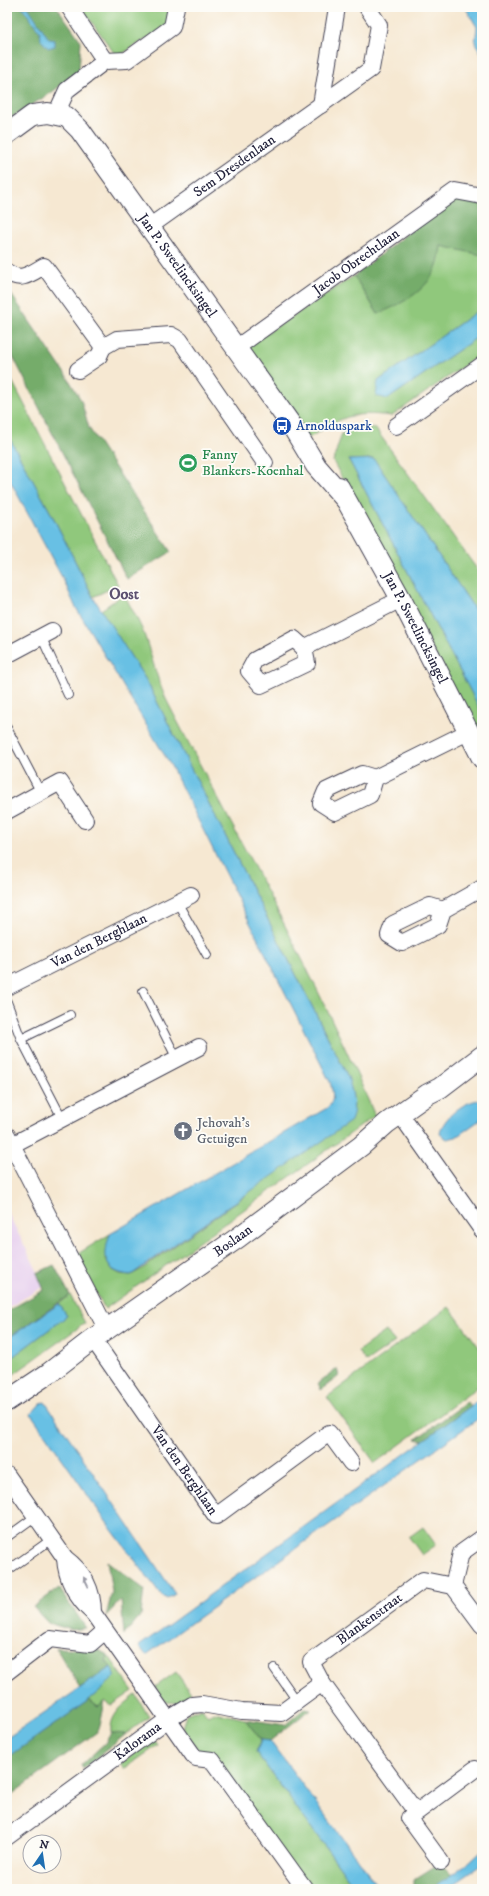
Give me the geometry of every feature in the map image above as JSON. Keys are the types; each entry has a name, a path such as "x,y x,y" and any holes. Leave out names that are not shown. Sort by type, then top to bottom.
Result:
{"street":[{"path":"69,7 106,61"},
{"path":"7,134 33,115 48,113 56,114 67,90 106,61 127,60 172,27 176,7"},
{"path":"321,105 337,7"},
{"name":"Sem Dresdenlaan","path":"149,227 371,69 379,24 367,7"},
{"name":"Jan P. Sweelincksingel","path":"56,114 67,117 80,130 292,426 316,466 345,499 401,599 482,758"},
{"name":"Jacob Obrechtlaan","path":"236,348 455,191 482,196"},
{"path":"7,272 13,276 26,277 44,266 103,347"},
{"path":"78,370 100,356 103,347 117,339 171,335 180,340 265,463"},
{"path":"396,426 482,365"},
{"path":"304,648 401,599"},
{"path":"7,654 47,634"},
{"path":"375,778 468,732"},
{"path":"7,811 60,782 85,820"},
{"path":"443,910 482,888"},
{"name":"Van den Berghlaan","path":"7,987 184,898"},
{"name":"Van den Berghlaan","path":"200,1047 62,1118 10,1140 100,1334 216,1516 329,1433 351,1463"},
{"path":"481,1059 440,1088 433,1099 403,1118 482,1230"},
{"name":"Boslaan","path":"13,1396 45,1367 71,1348 100,1334 239,1237 370,1139 378,1139 393,1131 403,1118"},
{"path":"7,1475 65,1558 66,1570 74,1589 84,1605 93,1614 167,1720 192,1705 202,1704 242,1711 280,1713 322,1683"},
{"path":"482,1538 461,1553 454,1586 482,1625"},
{"name":"Blankenstraat","path":"416,1812 322,1683 311,1662 424,1580 454,1586"},
{"path":"7,1672 50,1639 90,1644 105,1632"},
{"name":"Kalorama","path":"7,1837 167,1720 196,1758 212,1760 305,1889"},
{"path":"441,1862 409,1818 475,1769"}],"lane":[{"path":"47,634 68,695"},
{"path":"7,728 41,793"},
{"path":"184,898 207,955"},
{"path":"143,991 177,1058"},
{"path":"7,1002 21,1039 62,1118"},
{"path":"21,1039 70,1015"},
{"path":"7,1537 36,1516"},
{"path":"7,1571 52,1539"},
{"path":"274,1668 297,1701"}],"shaded area":[{"path":"7,1211 45,1286 7,1308"}],"green space":[{"path":"7,7 57,7 81,41 79,71 51,93 7,120"},
{"path":"81,7 172,7 169,25 117,57"},
{"path":"451,198 482,204 482,255 441,246 436,268 426,284 404,301 378,314 354,276"},
{"path":"482,225 482,308 378,381 388,399 482,334 482,353 392,416 366,414 347,417 329,425 307,439 242,349 354,276 378,314 436,267 441,246"},
{"path":"7,288 68,378 81,400 89,428 171,552 127,579 7,345"},
{"path":"7,371 118,585 93,597 53,517 7,434"},
{"path":"361,427 375,428 482,576 482,620 374,459 349,460 482,713 482,744 333,461 342,433"},
{"path":"124,594 143,631 165,697 328,1011 375,1116 105,1309 76,1255 110,1234 106,1260 111,1269 120,1274 131,1275 142,1269 246,1195 353,1096 348,1077 146,680 101,610"},
{"path":"54,1265 70,1295 7,1339 7,1311 44,1290 37,1273"},
{"path":"70,1295 85,1323 7,1379 7,1361 67,1316 59,1304"},
{"path":"449,1307 482,1351 482,1384 375,1463 327,1397"},
{"path":"386,1331 395,1342 366,1362 358,1351"},
{"path":"337,1369 339,1376 321,1390 318,1383"},
{"path":"467,1402 471,1406 424,1441 416,1439"},
{"path":"423,1527 436,1545 422,1555 409,1537"},
{"path":"107,1561 144,1589 141,1615 124,1635 121,1600 106,1616 112,1592"},
{"path":"59,1588 86,1628 72,1630 48,1623 33,1607"},
{"path":"56,1648 96,1649 108,1655 106,1661 111,1667 80,1688"},
{"path":"108,1655 133,1691 111,1706 105,1701 98,1707 89,1700 116,1676 106,1661"},
{"path":"176,1672 191,1693 178,1703 165,1702 155,1687"},
{"path":"136,1695 149,1717 126,1734 111,1733 112,1721 118,1711"},
{"path":"89,1700 98,1707 105,1701 100,1726 97,1732 7,1798 7,1758"},
{"path":"202,1708 208,1716 214,1712 245,1719 261,1740 256,1752 356,1889 300,1889 182,1728 186,1714"},
{"path":"305,1708 311,1709 270,1741 261,1740 245,1719 285,1725"},
{"path":"111,1733 126,1734 83,1769 81,1765 105,1743"},
{"path":"153,1738 158,1745 124,1769 120,1764"},
{"path":"440,1863 452,1875 432,1889 413,1889 413,1880"}],"water":[{"path":"22,7 28,7 49,39 55,40 55,46 48,48 41,40 40,32"},
{"path":"465,7 482,8 482,54 475,43 477,27"},
{"path":"482,308 482,334 388,399 376,396 378,381"},
{"path":"7,434 53,517 93,597 146,680 348,1077 354,1105 351,1121 131,1275 122,1274 115,1271 107,1262 106,1250 110,1234 327,1108 332,1099 332,1093 330,1082 171,766 75,606 64,581 7,475"},
{"path":"374,459 482,620 482,713 349,460"},
{"path":"480,1100 483,1110 480,1120 456,1137 447,1139 440,1134 449,1116 467,1103"},
{"path":"59,1304 67,1316 7,1361 7,1339"},
{"path":"482,1398 482,1416 146,1655 139,1646"},
{"path":"45,1402 175,1594 167,1599 162,1596 112,1530 31,1414 41,1403"},
{"path":"111,1667 116,1676 89,1700 7,1758 7,1738"},
{"path":"261,1740 270,1741 380,1889 356,1889 256,1752"},
{"path":"482,1850 482,1865 447,1889 432,1889 469,1862"}],"place":[{"name":"Arnolduspark","path":"282,426"},
{"name":"Fanny Blankers-Koenhal","path":"188,463"},
{"name":"Jehovah's Getuigen","path":"183,1131"}],"district":[{"name":"Oost","path":"124,594"}]}
